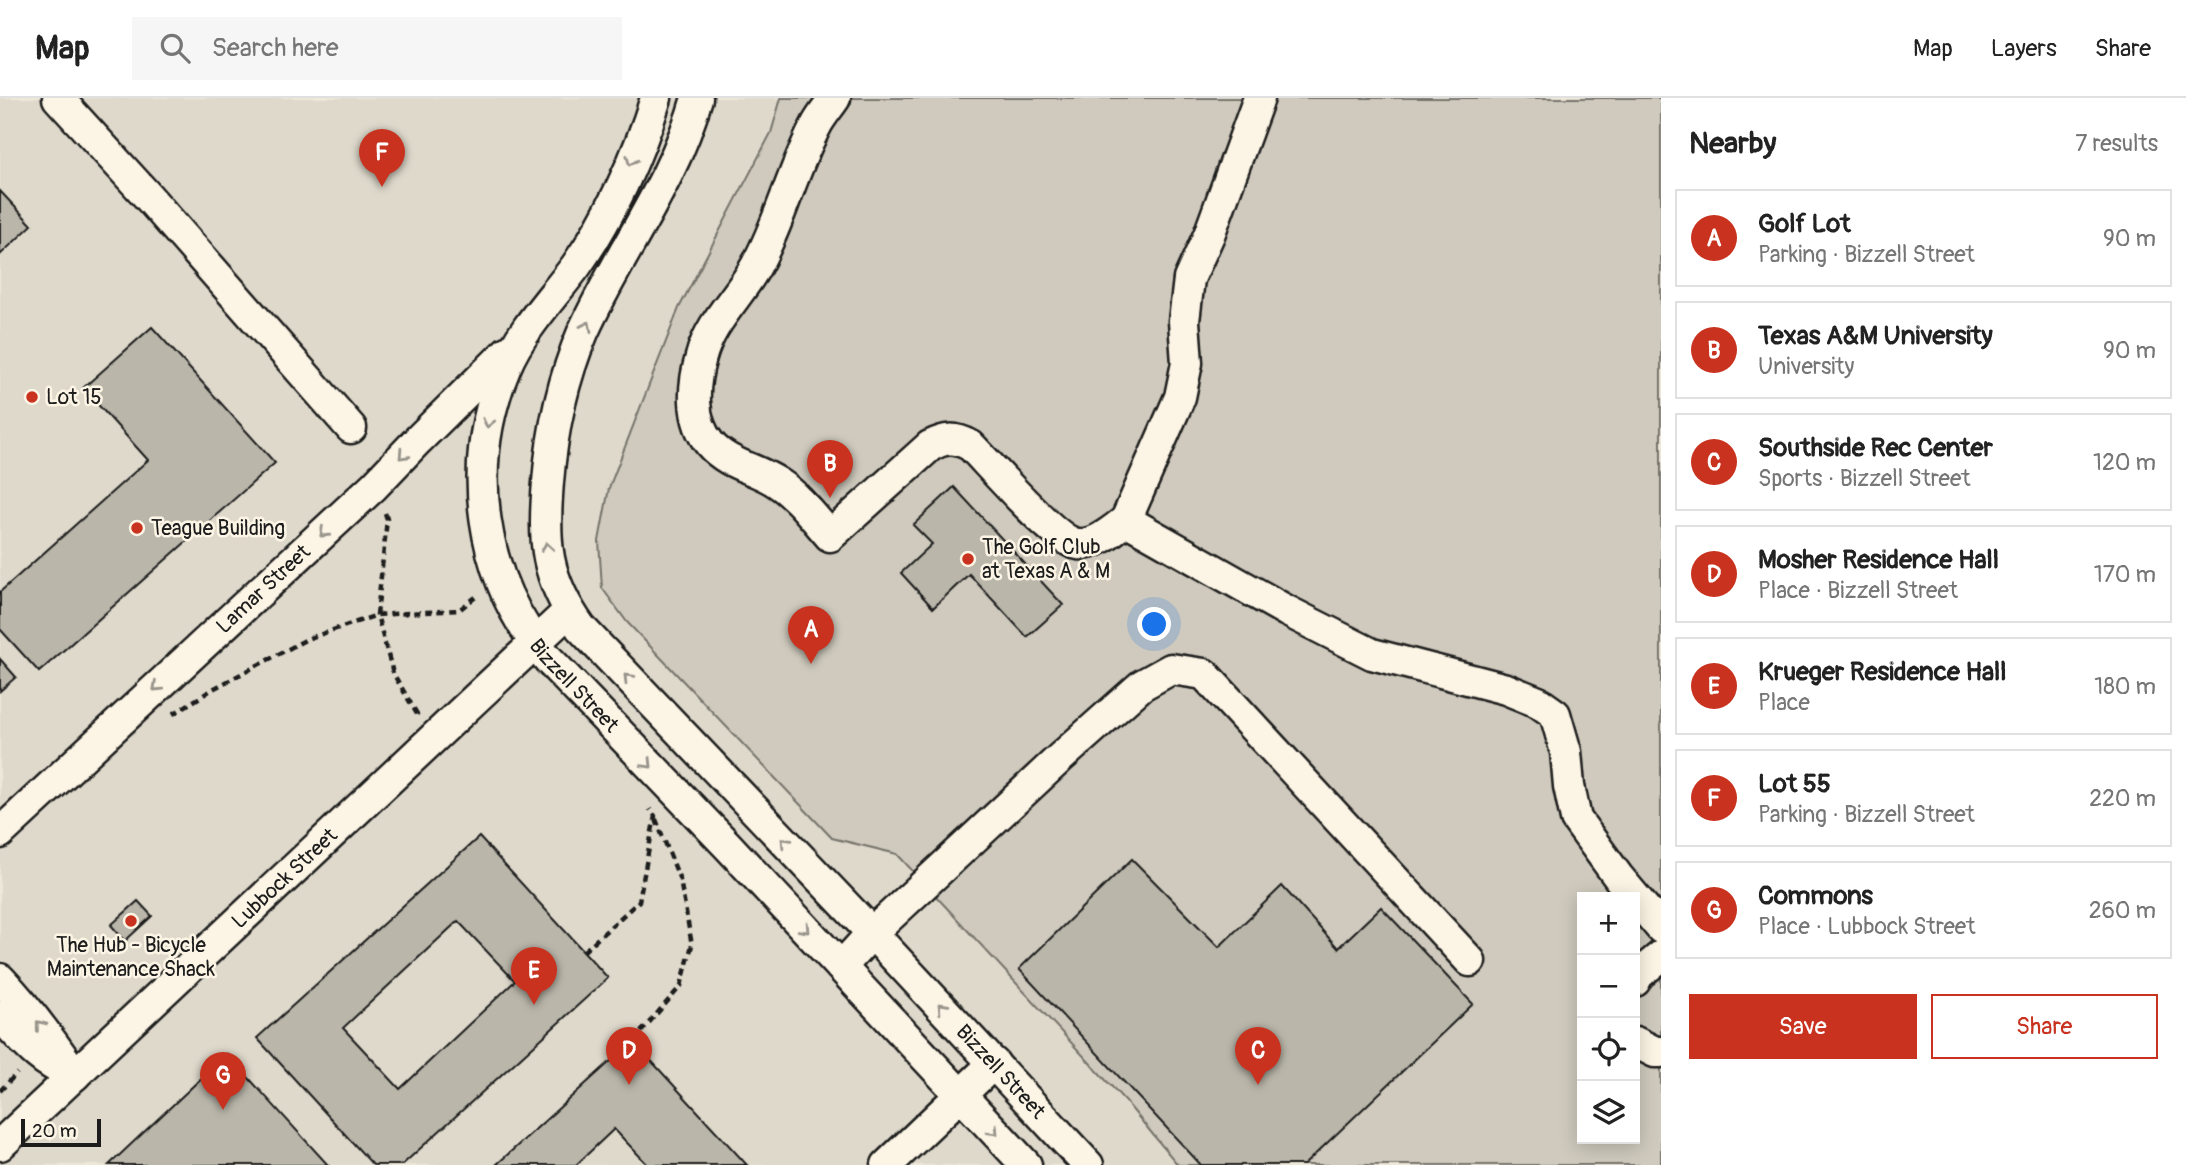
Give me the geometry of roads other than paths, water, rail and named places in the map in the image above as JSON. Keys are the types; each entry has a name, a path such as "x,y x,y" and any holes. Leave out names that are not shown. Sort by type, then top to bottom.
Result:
{"street":[{"path":"58,98 351,428"},
{"name":"Bizzell Street","path":"656,98 633,157 597,231 578,263 521,338 506,364 484,442 484,519 494,563 514,611 534,643 1026,1165"},
{"name":"Bizzell Street","path":"697,98 684,139 662,186 584,331 567,374 551,451 545,528 548,558 559,590 569,611 588,636 872,933 1088,1165"},
{"path":"835,98 817,124 777,224 755,268 710,334 701,355 694,390 698,421 708,443 727,460 777,482 788,491 824,544 930,446 943,439 961,440 971,446 1065,540 1079,544 1093,541 1108,534 1126,520 1180,397 1187,363 1184,321 1189,278 1209,236 1259,98"},
{"name":"Lamar Street","path":"0,834 374,486 521,338"},
{"path":"1126,520 1287,611 1372,654 1506,689 1538,702 1555,714 1566,752 1569,786 1576,818 1619,878 1661,928"},
{"name":"Lubbock Street","path":"0,1145 569,611"},
{"path":"841,967 872,933 1060,758 1142,685 1171,669 1204,674 1470,961"},
{"path":"728,846 759,816"},
{"path":"1640,973 1661,956"},
{"path":"0,979 50,1037 75,1075"},
{"path":"0,1016 39,1056 54,1067 75,1075"},
{"path":"1640,1044 1661,1052"},
{"path":"887,1165 994,1063"}],"place":[{"name":"Lot 55","path":"382,187"},
{"name":"Lot 15","path":"32,397"},
{"name":"Texas A&M University","path":"830,498"},
{"name":"Teague Building","path":"137,528"},
{"name":"The Golf Club at Texas A & M","path":"968,559"},
{"name":"Golf Lot","path":"811,664"},
{"name":"The Hub - Bicycle Maintenance Shack","path":"131,921"},
{"name":"Krueger Residence Hall","path":"534,1005"},
{"name":"Mosher Residence Hall","path":"629,1085"},
{"name":"Southside Rec Center","path":"1258,1085"},
{"name":"Commons","path":"223,1110"}]}
